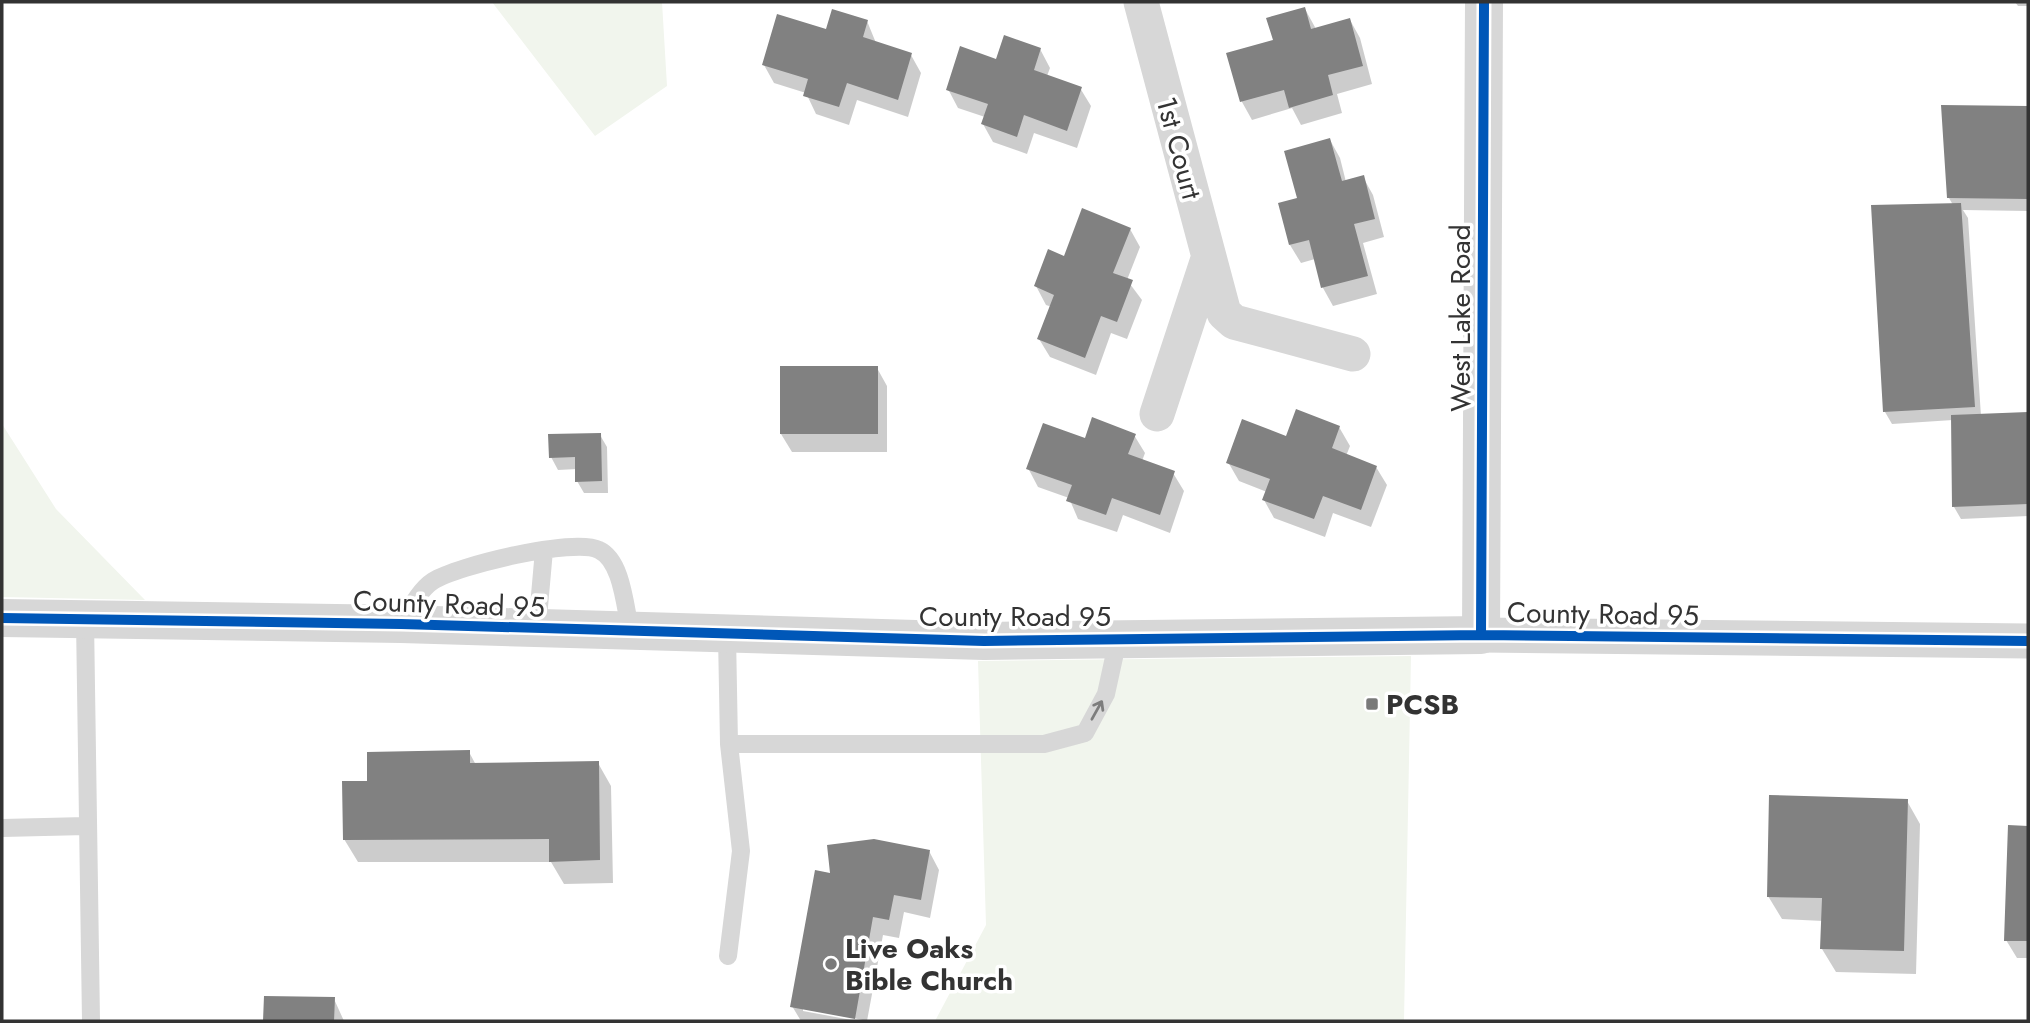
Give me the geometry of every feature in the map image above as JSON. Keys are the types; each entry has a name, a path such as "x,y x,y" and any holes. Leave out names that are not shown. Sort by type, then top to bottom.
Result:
{"street":[{"name":"1st Court","path":"1141,2 1224,313 1234,322 1353,354"},
{"name":"West Lake Road","path":"1481,635 1484,2"},
{"path":"1157,414 1208,259"},
{"name":"County Road 95","path":"2,618 401,624 631,633 984,641 1481,635 2028,641"}],"lane":[{"path":"401,624 433,581 486,562 544,550 585,546 600,550 610,559 631,633"},
{"path":"537,629 544,550"},
{"path":"85,620 91,1021"},
{"path":"727,635 729,744 741,851 728,956"},
{"path":"729,744 1044,744 1085,733 1106,694 1118,639"},
{"path":"2,828 86,826"}],"shaded area":[{"path":"492,2 662,2 667,86 595,136"},
{"path":"2,424 56,509 145,600 2,597"},
{"path":"1411,656 1404,1021 935,1021 986,925 978,661"}],"building":[{"path":"1305,7 1311,29 1350,18 1363,66 1328,75 1333,95 1289,108 1284,90 1240,102 1226,53 1273,40 1266,18"},
{"path":"832,9 868,20 863,37 912,53 898,100 847,83 839,107 803,96 808,79 762,65 777,14 826,29"},
{"path":"1004,35 1041,48 1034,70 1082,87 1067,131 1024,115 1017,137 981,124 988,104 946,90 960,46 996,59"},
{"path":"1941,105 2028,106 2028,199 1947,198"},
{"path":"1330,138 1342,181 1364,175 1375,219 1354,224 1368,276 1321,288 1309,240 1289,245 1278,203 1297,198 1284,151"},
{"path":"1961,203 1975,407 1883,412 1871,205"},
{"path":"1082,208 1131,228 1113,273 1133,280 1117,322 1101,316 1085,358 1037,339 1054,295 1034,286 1048,249 1064,256"},
{"path":"780,366 878,366 878,434 780,434"},
{"path":"1296,409 1340,426 1332,448 1377,466 1361,510 1323,496 1314,519 1262,500 1270,479 1226,463 1242,419 1286,436"},
{"path":"2028,412 2028,504 1952,507 1951,415"},
{"path":"1092,417 1136,434 1128,454 1175,471 1160,515 1112,498 1106,515 1066,501 1072,485 1026,469 1043,423 1085,438"},
{"path":"601,433 602,481 575,482 575,457 549,458 548,434"},
{"path":"470,750 470,763 599,761 600,860 549,862 549,839 343,840 342,781 367,781 367,752"},
{"path":"1769,795 1908,799 1904,951 1820,949 1822,898 1767,897"},
{"path":"2008,825 2028,826 2028,941 2004,941"},
{"name":"Live Oaks Bible Church","path":"874,839 930,850 921,900 894,895 889,920 873,917 855,1019 790,1007 815,870 830,873 827,845"},
{"path":"264,996 335,997 334,1021 263,1021"}],"cycle path":[{"path":"1481,635 1484,2"},
{"path":"2,618 401,624 984,641 1481,635 2028,641"}],"place":[{"name":"PCSB","path":"1372,704"},
{"name":"Live Oaks Bible Church","path":"831,964"}]}
